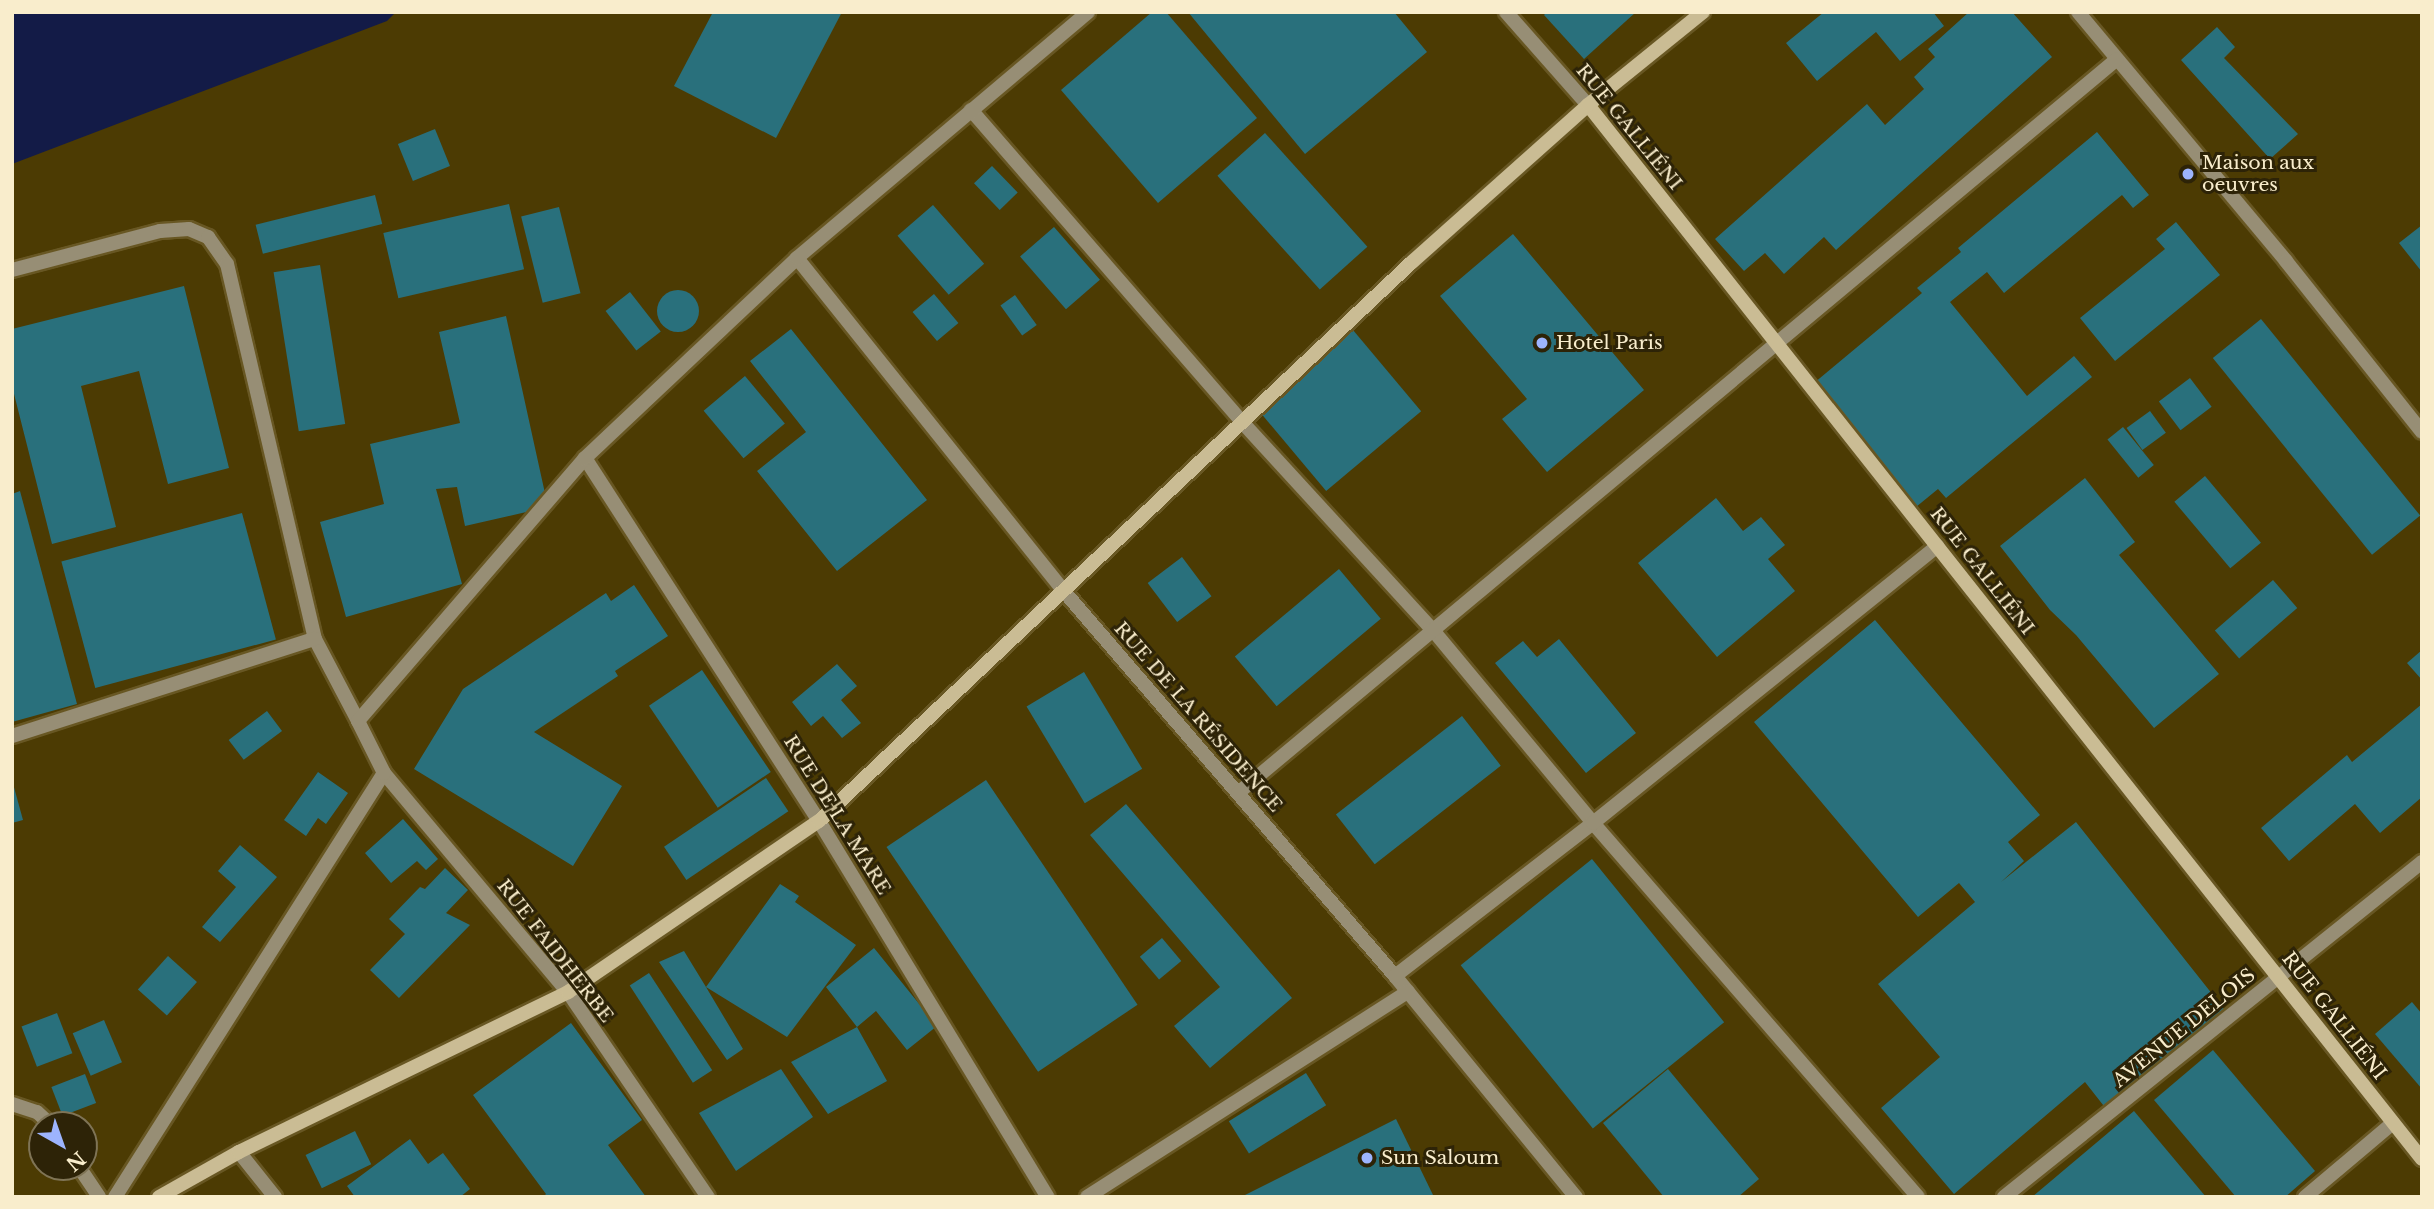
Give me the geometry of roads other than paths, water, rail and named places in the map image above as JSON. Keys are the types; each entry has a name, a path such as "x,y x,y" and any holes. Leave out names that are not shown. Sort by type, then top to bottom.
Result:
{"street":[{"path":"358,721 585,458 797,258 1088,12"},
{"name":"RUE GALLIÉNI","path":"1506,12 1588,105 2422,1159"},
{"path":"159,1197 239,1152 568,992 819,821 1402,271 1588,105 1703,12"},
{"path":"2078,12 2286,261 2422,432"},
{"path":"1238,793 2117,60"},
{"path":"971,110 1242,422 1432,629 1593,823 1918,1197"},
{"name":"RUE FAIDHERBE","path":"12,270 160,231 188,229 208,237 227,264 315,639 384,773 568,992 708,1197"},
{"name":"RUE DE LA RÉSIDENCE","path":"797,258 1062,589 1395,976 1576,1197"},
{"name":"RUE DE LA MARE","path":"585,458 819,821 1048,1197"},
{"path":"1395,976 1593,823 1937,546"},
{"path":"12,736 315,639"},
{"path":"115,1197 384,773"},
{"name":"AVENUE DELOIS","path":"2004,1197 2422,862"},
{"path":"1087,1197 1408,992"},
{"path":"13,1102 35,1111"},
{"path":"2305,1197 2393,1123"},
{"path":"239,1152 275,1197"},
{"path":"88,1181 99,1197"}],"water":[{"path":"12,12 396,12 387,21 12,164"}],"place":[{"name":"Maison aux oeuvres","path":"2188,174"},
{"name":"Hotel Paris","path":"1542,343"},
{"name":"Sun Saloum","path":"1367,1158"}]}
